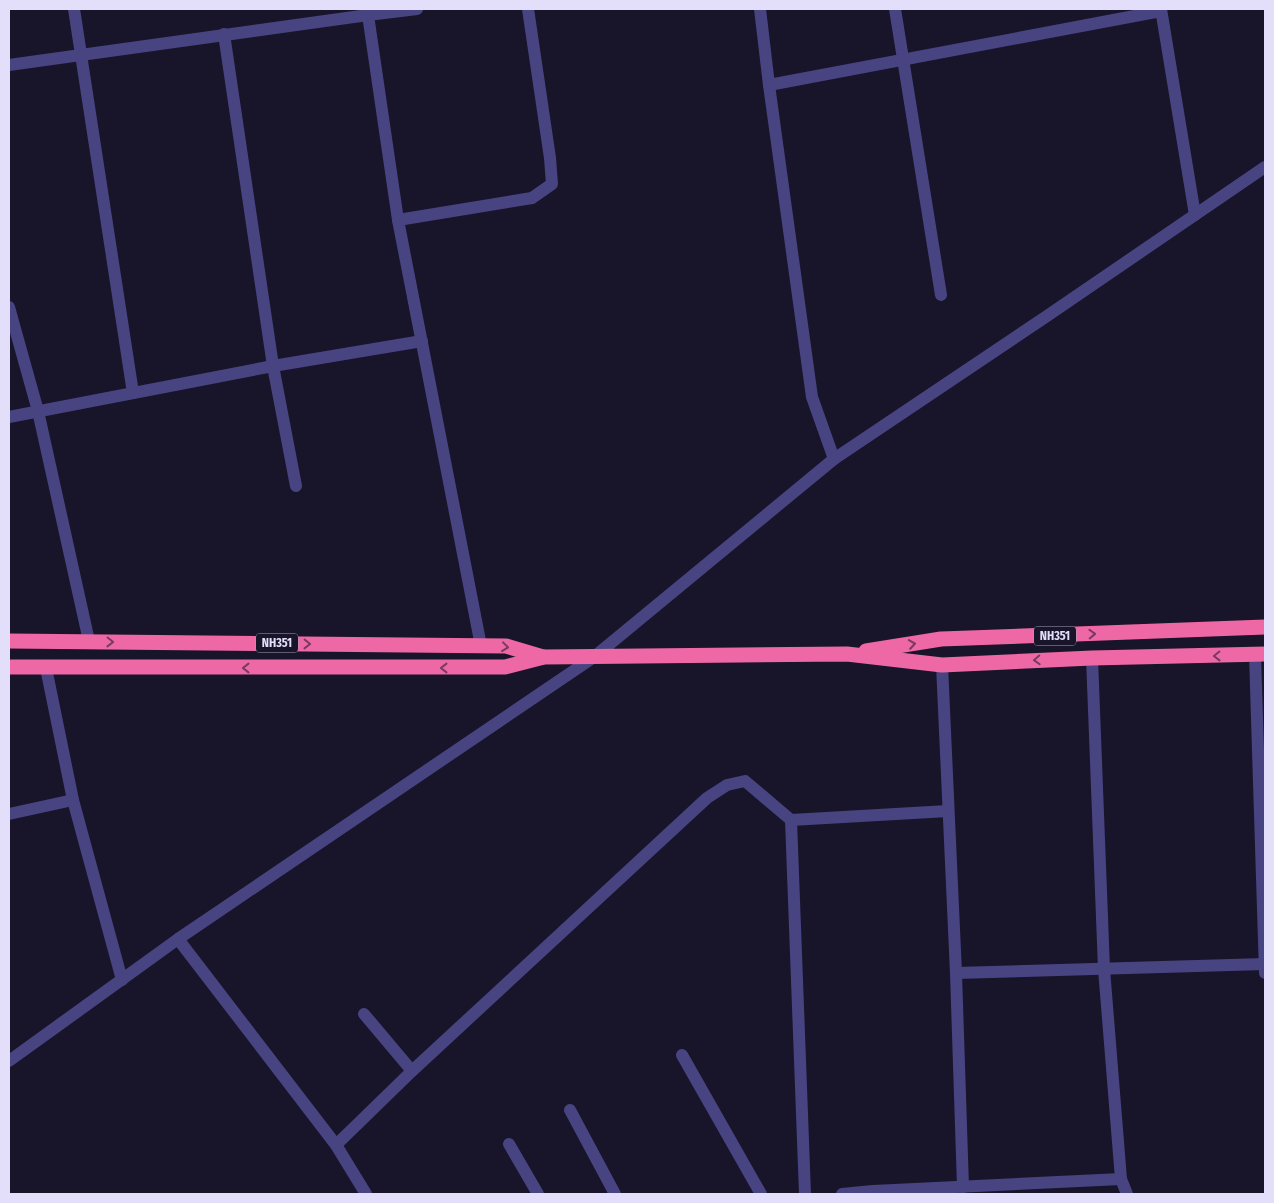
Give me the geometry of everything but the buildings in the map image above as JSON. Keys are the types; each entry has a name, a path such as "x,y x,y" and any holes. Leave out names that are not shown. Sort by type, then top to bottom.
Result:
{"highway":[{"name":"NH351","path":"847,654 941,639 1265,627"},
{"name":"NH351","path":"9,640 506,646 544,657"},
{"path":"65,641 69,668"},
{"name":"NH351","path":"9,667 505,668 544,657 847,654 942,665 1092,658 1260,655"}],"street":[{"path":"74,9 133,393"},
{"path":"9,66 367,12 417,9"},
{"path":"398,220 532,198 552,184 550,158 528,9"},
{"path":"760,9 812,397 834,458"},
{"path":"896,9 941,295"},
{"path":"769,85 1161,10 1195,215"},
{"path":"367,12 398,220 481,646"},
{"path":"224,34 273,366 296,486"},
{"path":"9,1061 178,939 594,657 834,458 1265,167"},
{"path":"9,307 38,411 89,641"},
{"path":"9,417 273,366 422,340"},
{"path":"1260,655 1265,973"},
{"path":"1092,658 1104,969 1121,1179 1127,1194"},
{"path":"942,665 956,973 963,1188"},
{"path":"46,668 73,800 122,980"},
{"path":"336,1145 412,1071 707,798 727,785 745,782 792,820 948,810"},
{"path":"9,814 73,800"},
{"path":"792,820 805,1194"},
{"path":"178,939 336,1145 366,1194"},
{"path":"956,973 1265,964"},
{"path":"364,1014 412,1071"},
{"path":"682,1055 761,1194"},
{"path":"570,1110 615,1194"},
{"path":"509,1144 538,1194"},
{"path":"842,1194 1121,1179"}]}
